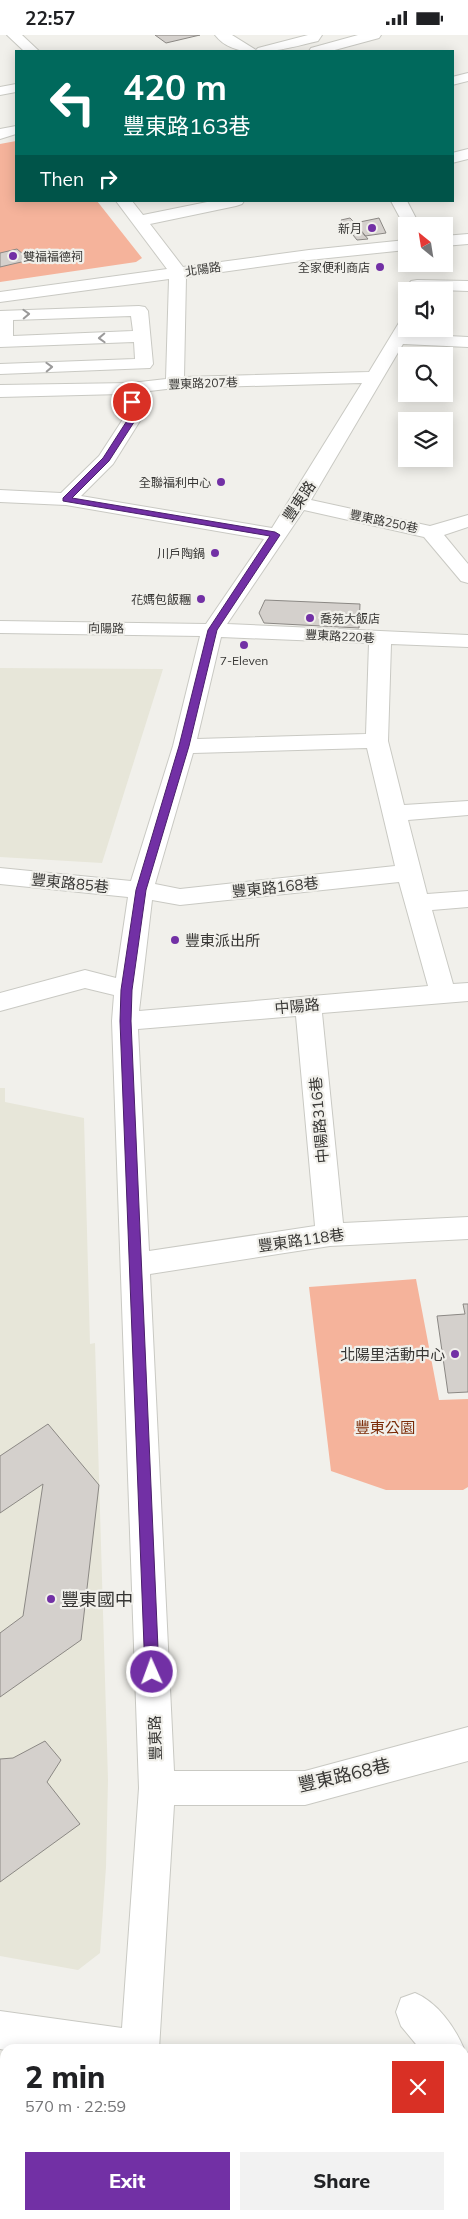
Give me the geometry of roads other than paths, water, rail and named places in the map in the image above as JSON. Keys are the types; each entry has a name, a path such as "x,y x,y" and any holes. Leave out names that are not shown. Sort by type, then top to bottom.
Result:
{"street":[{"path":"14,35 31,50"},
{"path":"222,35 248,50"},
{"path":"267,50 313,38 315,35"},
{"path":"320,50 374,35"},
{"path":"454,80 468,77"},
{"path":"0,91 15,88"},
{"path":"0,134 15,130"},
{"path":"454,158 468,154"},
{"path":"125,202 178,272 175,383"},
{"path":"140,221 231,202"},
{"path":"400,202 407,217"},
{"path":"453,240 468,239"},
{"name":"北陽路","path":"0,297 309,255 398,246"},
{"path":"453,285 468,286"},
{"path":"0,369 144,364 142,336 139,311 4,315 2,342 142,336"},
{"name":"豐東路","path":"140,2044 157,1788 125,1021 127,990 141,890 184,746 212,630 298,503 400,337"},
{"path":"439,337 468,341"},
{"name":"豐東路207巷","path":"0,391 131,388 175,383 376,377"},
{"path":"66,499 106,459 134,416 131,388"},
{"path":"0,496 66,499 275,535"},
{"name":"豐東路250巷","path":"298,503 431,532 468,521"},
{"path":"431,532 468,577"},
{"name":"向陽路","path":"0,627 212,630"},
{"name":"豐東路220巷","path":"212,630 468,641"},
{"path":"380,637 376,741 418,903 455,993"},
{"path":"184,746 376,741"},
{"path":"394,813 468,808"},
{"name":"豐東路168巷","path":"141,890 180,897 409,873"},
{"name":"豐東路85巷","path":"0,876 141,890"},
{"path":"418,903 468,899"},
{"path":"0,1002 85,979 127,990"},
{"name":"中陽路","path":"125,1021 455,993"},
{"name":"中陽路316巷","path":"308,1005 330,1235"},
{"name":"豐東路118巷","path":"135,1265 330,1235 468,1227"},
{"name":"豐東路68巷","path":"157,1788 305,1788 468,1744"},
{"path":"415,2012 441,2044"},
{"path":"0,2030 99,2044"}],"place":[{"name":"新月","path":"372,228"},
{"name":"雙福福德祠","path":"13,256"},
{"name":"全家便利商店","path":"380,267"},
{"name":"全聯福利中心","path":"221,482"},
{"name":"川戶陶鍋","path":"215,553"},
{"name":"花媽包飯糰","path":"201,599"},
{"name":"喬苑大飯店","path":"310,618"},
{"name":"7-Eleven","path":"244,645"},
{"name":"豐東派出所","path":"175,940"},
{"name":"北陽里活動中心","path":"455,1354"},
{"name":"豐東國中","path":"51,1599"}],"park label":[{"name":"豐東公園","path":"385,1427"}]}
